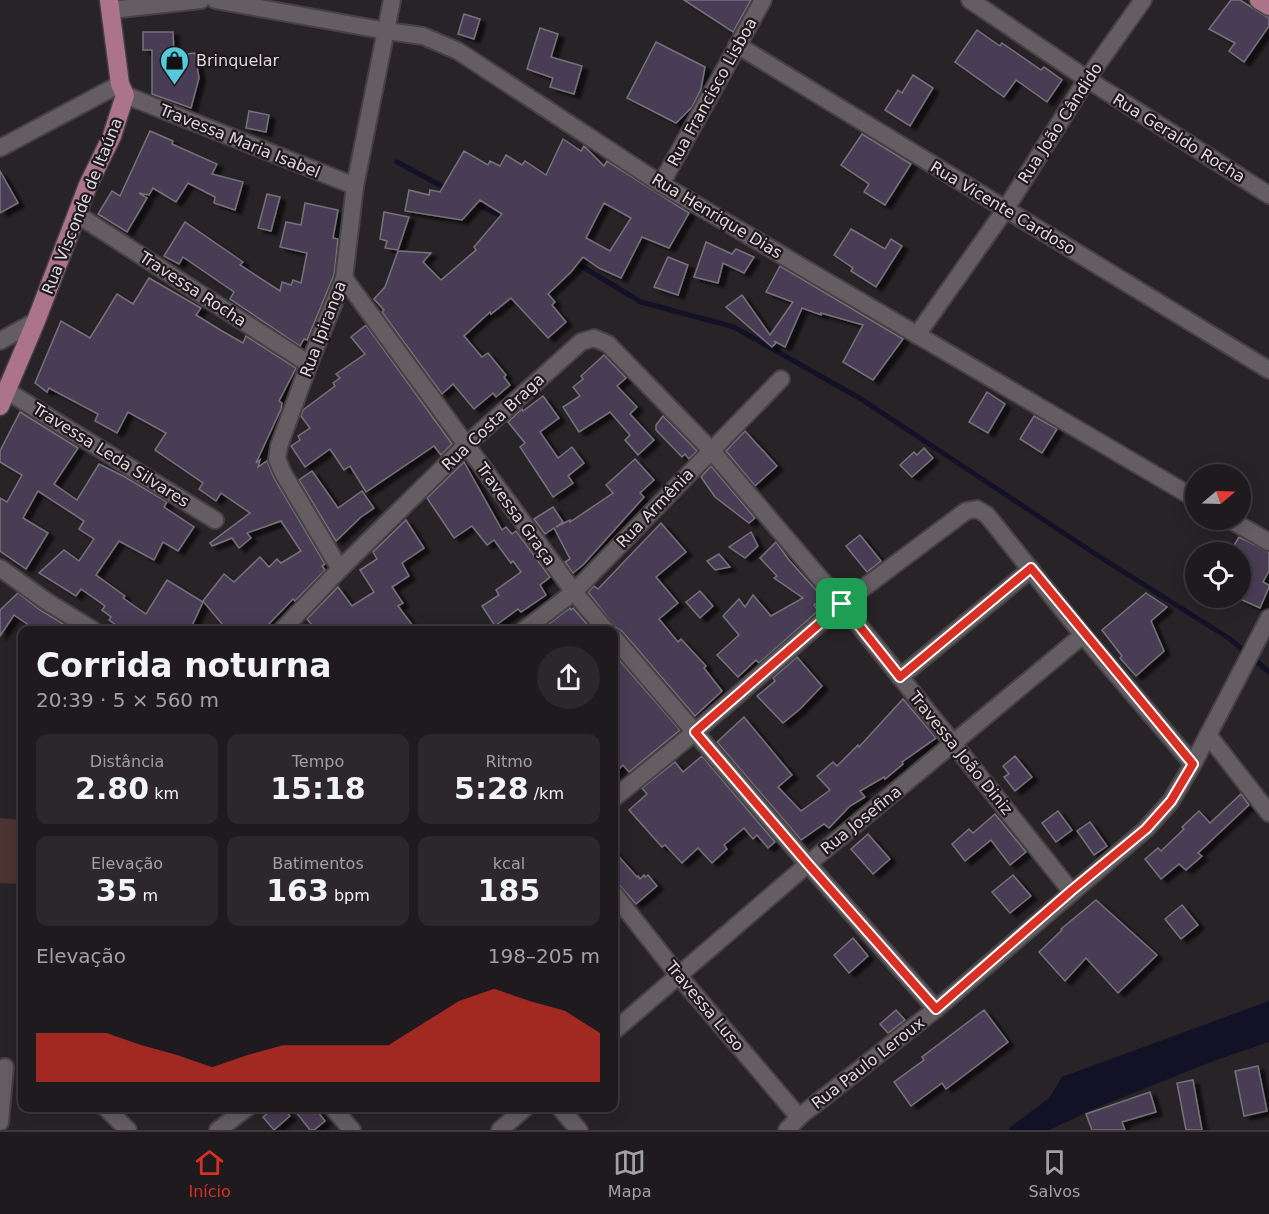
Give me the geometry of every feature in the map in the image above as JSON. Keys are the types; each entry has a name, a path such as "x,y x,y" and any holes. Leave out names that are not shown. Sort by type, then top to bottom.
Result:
{"main road":[{"path":"1259,0 1269,6"},
{"name":"Rua Visconde de Itaúna","path":"4,398 88,186 112,136 122,89 110,5"}],"street":[{"path":"110,5 201,0"},
{"name":"Rua Henrique Dias","path":"215,0 423,36 458,51 661,184 1185,493"},
{"name":"Rua Ipiranga","path":"340,569 277,459 279,446 309,364 344,278 355,186 392,0"},
{"name":"Rua Francisco Lisboa","path":"661,184 763,0"},
{"name":"Rua Geraldo Rocha","path":"970,0 1087,79 1269,195"},
{"name":"Rua João Cândido","path":"917,335 1005,210 1087,79 1143,0"},
{"name":"Rua Vicente Cardoso","path":"737,45 1269,370"},
{"path":"0,148 122,89"},
{"name":"Travessa Maria Isabel","path":"122,89 355,186"},
{"name":"Travessa Rocha","path":"78,215 309,364"},
{"name":"Travessa Graça","path":"344,278 574,592 603,626"},
{"path":"0,341 36,321"},
{"name":"Rua Costa Braga","path":"286,626 340,569 466,445 581,342 594,338 608,344 711,450"},
{"name":"Rua Armênia","path":"529,626 574,592 781,380"},
{"name":"Travessa Leda Silvares","path":"4,398 215,520"},
{"name":"Travessa João Diniz","path":"711,450 842,604 1071,891"},
{"path":"618,795 695,732 842,604 966,511 976,509 987,514 1083,634 1193,764"},
{"path":"1248,530 1269,542"},
{"path":"0,568 87,626"},
{"path":"900,677 1031,568"},
{"name":"Rua Paulo Leroux","path":"787,1130 799,1117 936,1009 1146,829 1171,801 1193,764 1244,669 1265,624"},
{"name":"Rua Josefina","path":"618,1028 808,864 955,744 1083,634"},
{"path":"618,643 936,1009"},
{"path":"1208,735 1269,813"},
{"name":"Travessa Luso","path":"618,899 678,975 799,1117"},
{"path":"0,1122 5,1067"},
{"path":"110,1112 129,1130"},
{"path":"218,1130 241,1112"},
{"path":"336,1112 352,1130"},
{"path":"500,1130 520,1112"},
{"path":"563,1112 579,1130"}],"shaded area":[{"path":"0,818 18,820 18,884 0,883"},
{"path":"1269,1001 1269,1042 1216,1060 1098,1107 1049,1130 1011,1130 1048,1100 1062,1077"}],"building":[{"path":"684,0 751,0 733,32"},
{"path":"1231,0 1240,0 1269,18 1269,26 1244,62 1229,51 1235,43 1209,29"},
{"path":"464,14 480,19 474,39 458,34"},
{"path":"540,28 558,34 551,57 582,66 574,94 550,87 553,78 527,69"},
{"path":"977,30 1000,46 1002,43 1041,70 1044,67 1062,80 1047,102 1016,80 1004,97 955,62"},
{"name":"Brinquelar","path":"143,32 173,32 174,55 195,53 199,78 191,108 152,94 152,50 143,50"},
{"path":"656,42 705,67 701,89 692,107 676,123 627,98"},
{"path":"913,75 933,88 910,126 885,110 898,90 902,93"},
{"path":"249,111 269,115 266,132 246,128"},
{"path":"150,131 173,141 172,144 217,164 212,174 243,182 235,210 214,203 215,197 188,183 176,202 153,188 149,195 139,193 147,198 127,232 98,214 112,191 120,196"},
{"path":"862,134 911,164 885,205 864,192 869,184 841,165"},
{"path":"563,139 581,151 584,146 604,166 607,161 689,213 669,248 642,237 621,278 599,268 583,257 548,294 555,302 552,305 566,322 548,338 511,298 491,314 490,312 464,336 482,357 488,353 506,375 504,377 510,385 496,397 493,393 474,409 453,384 442,394 374,299 385,287 398,251 431,253 423,262 441,280 476,250 474,247 502,214 480,200 462,220 405,211 409,190 429,195 430,190 440,192 464,151 488,165 490,161 500,166 506,155 522,165 525,161 546,175","holes":["604,203 631,218 610,251 586,238"]},
{"path":"0,171 18,203 0,213"},
{"path":"267,194 280,197 271,231 258,228"},
{"path":"305,203 338,210 333,238 338,239 334,275 307,340 304,339 300,346 230,299 234,292 183,257 179,264 164,256 185,222 243,262 240,265 280,291 282,282 291,285 293,280 301,283 307,253 280,247 286,222 301,225"},
{"path":"384,212 409,217 398,250 385,248 387,241 380,239"},
{"path":"851,229 885,249 891,239 902,246 876,287 851,271 853,268 834,255"},
{"path":"706,242 732,254 736,249 754,257 744,273 723,263 718,283 694,277"},
{"path":"668,257 688,265 678,295 654,287"},
{"path":"780,266 903,339 873,380 843,362 863,325 802,308 785,347 774,341 776,343 772,347 726,307 742,295 770,335 793,302 766,292"},
{"path":"149,278 201,308 196,315 222,331 243,343 246,336 296,368 279,401 282,403 281,409 256,463 260,460 258,467 267,461 274,478 325,564 322,566 325,570 267,626 224,626 203,601 224,574 234,582 260,557 269,567 277,559 281,563 301,551 281,521 247,533 251,538 239,548 232,538 212,546 210,543 250,513 221,493 216,501 199,489 203,483 155,450 166,433 128,412 117,433 95,421 98,414 49,388 47,392 35,383 61,321 90,338 117,294 133,304"},
{"path":"366,325 452,444 441,455 434,446 366,492 350,466 344,470 330,449 305,467 291,446 300,440 298,436 310,428 301,416 303,410 335,386 333,383 340,378 336,374 365,354 351,337"},
{"path":"604,355 626,378 617,386 637,407 630,414 654,440 638,455 625,440 630,435 610,412 579,432 563,407 580,396 573,387 583,379 581,376"},
{"path":"987,392 1005,404 988,433 969,422"},
{"path":"543,396 559,418 540,432 558,458 572,447 584,463 568,476 573,483 553,497 520,447 525,443 508,422 522,409 523,411"},
{"path":"20,412 78,448 54,484 77,500 99,464 167,502 164,507 194,527 178,551 163,542 154,560 119,541 96,575 146,614 167,580 203,602 192,626 117,626 109,620 111,617 102,610 105,606 81,589 76,596 39,573 64,550 79,561 94,539 79,529 84,521 38,491 23,518 48,533 26,569 0,551 0,498 7,502 22,475 0,462 0,451"},
{"path":"663,416 697,451 689,459 685,454 682,457 656,430 656,425"},
{"path":"1034,416 1057,429 1042,453 1020,439"},
{"path":"745,431 777,466 755,486 726,451"},
{"path":"924,448 933,458 912,477 900,465 914,452 917,455"},
{"path":"635,459 654,480 640,493 644,497 583,565 573,573 565,562 570,559 554,528 545,534 534,519 553,507 563,522 556,527 570,520 570,522 613,493 606,485"},
{"path":"464,462 502,530 506,527 512,534 516,531 550,577 540,585 546,595 521,612 518,609 495,626 482,606 499,595 496,590 521,572 513,561 511,563 494,540 487,545 472,526 454,538 427,498"},
{"path":"711,466 755,518 749,523 715,497 701,477"},
{"path":"312,471 338,508 362,491 374,508 336,541 299,480"},
{"path":"406,520 424,548 402,563 409,576 392,587 403,603 398,606 413,626 313,626 307,619 338,587 352,606 374,592 360,570 377,559 373,552"},
{"path":"661,523 686,552 656,577 678,603 659,619 678,642 681,639 706,666 704,668 722,691 695,716 618,629 618,626 614,626 588,592 594,586 598,589"},
{"path":"751,532 758,546 745,558 729,547"},
{"path":"860,535 881,561 867,572 846,546"},
{"path":"1239,537 1249,542 1236,542"},
{"path":"776,542 824,599 814,605 818,611 759,663 756,660 738,677 717,655 739,635 723,616 739,599 745,607 753,595 771,616 803,598 774,578 777,576 760,558"},
{"path":"1251,543 1269,552 1269,571 1263,582 1269,587 1260,608 1251,604"},
{"path":"719,554 730,567 715,570 707,561"},
{"path":"700,591 713,606 700,618 686,602"},
{"path":"18,593 66,626 30,626 14,615 0,636 0,610"},
{"path":"1146,593 1167,607 1151,621 1164,651 1136,676 1120,658 1122,656 1102,630"},
{"path":"573,608 589,626 546,626"},
{"path":"797,657 822,686 783,723 757,696 775,681 773,678"},
{"path":"618,659 680,730 629,772 623,765 618,770"},
{"path":"903,699 936,738 902,762 903,764 885,779 884,777 860,791 865,797 850,806 829,828 824,824 801,840 717,742 744,717 792,775 778,787 801,811 830,790 817,776 833,762 837,766 858,745 859,747"},
{"path":"702,756 775,842 768,848 757,835 753,839 744,828 724,845 727,849 712,863 698,848 682,863 665,845 662,847 629,810 647,794 642,788 675,762 683,772"},
{"path":"1015,756 1032,777 1015,791 1004,777 1009,774 1003,766"},
{"path":"1241,794 1249,805 1198,853 1202,856 1186,870 1179,864 1161,879 1145,859 1158,848 1161,851 1199,811 1210,823"},
{"path":"1058,811 1072,830 1056,842 1042,823"},
{"path":"995,814 1026,852 1010,865 991,840 965,861 952,844 969,829 973,833"},
{"path":"1090,822 1107,846 1094,855 1077,831"},
{"path":"868,834 890,859 873,874 851,849"},
{"path":"618,856 637,877 640,879 648,875 657,886 636,904 618,884"},
{"path":"1013,875 1031,896 1010,913 992,892"},
{"path":"1096,900 1157,955 1118,993 1086,958 1065,981 1039,952 1061,929"},
{"path":"1182,905 1198,925 1181,939 1165,919"},
{"path":"853,938 868,956 849,973 834,955"},
{"path":"896,1010 905,1020 888,1033 880,1024"},
{"path":"984,1010 1008,1042 946,1089 942,1083 911,1106 894,1082 924,1060 922,1057"},
{"path":"1258,1066 1267,1111 1244,1116 1235,1071"},
{"path":"1193,1080 1202,1130 1186,1130 1177,1083"},
{"path":"1150,1092 1156,1112 1122,1122 1125,1130 1092,1130 1086,1114"},
{"path":"269,1112 286,1112 290,1116 274,1130 263,1117"},
{"path":"296,1112 318,1112 325,1121 314,1130 310,1130"}],"waterway":[{"path":"397,162 449,190"},
{"path":"470,201 505,218"},
{"path":"573,261 641,302 734,327 861,399 1100,557 1230,639 1269,672"},
{"path":"1011,1130 1052,1099"}],"place":[{"name":"Brinquelar","path":"175,86"}],"route":[{"path":"1031,568 1083,634 1193,764 1171,801 1146,829 936,1009 695,732 842,604 900,677 1031,568"}]}
